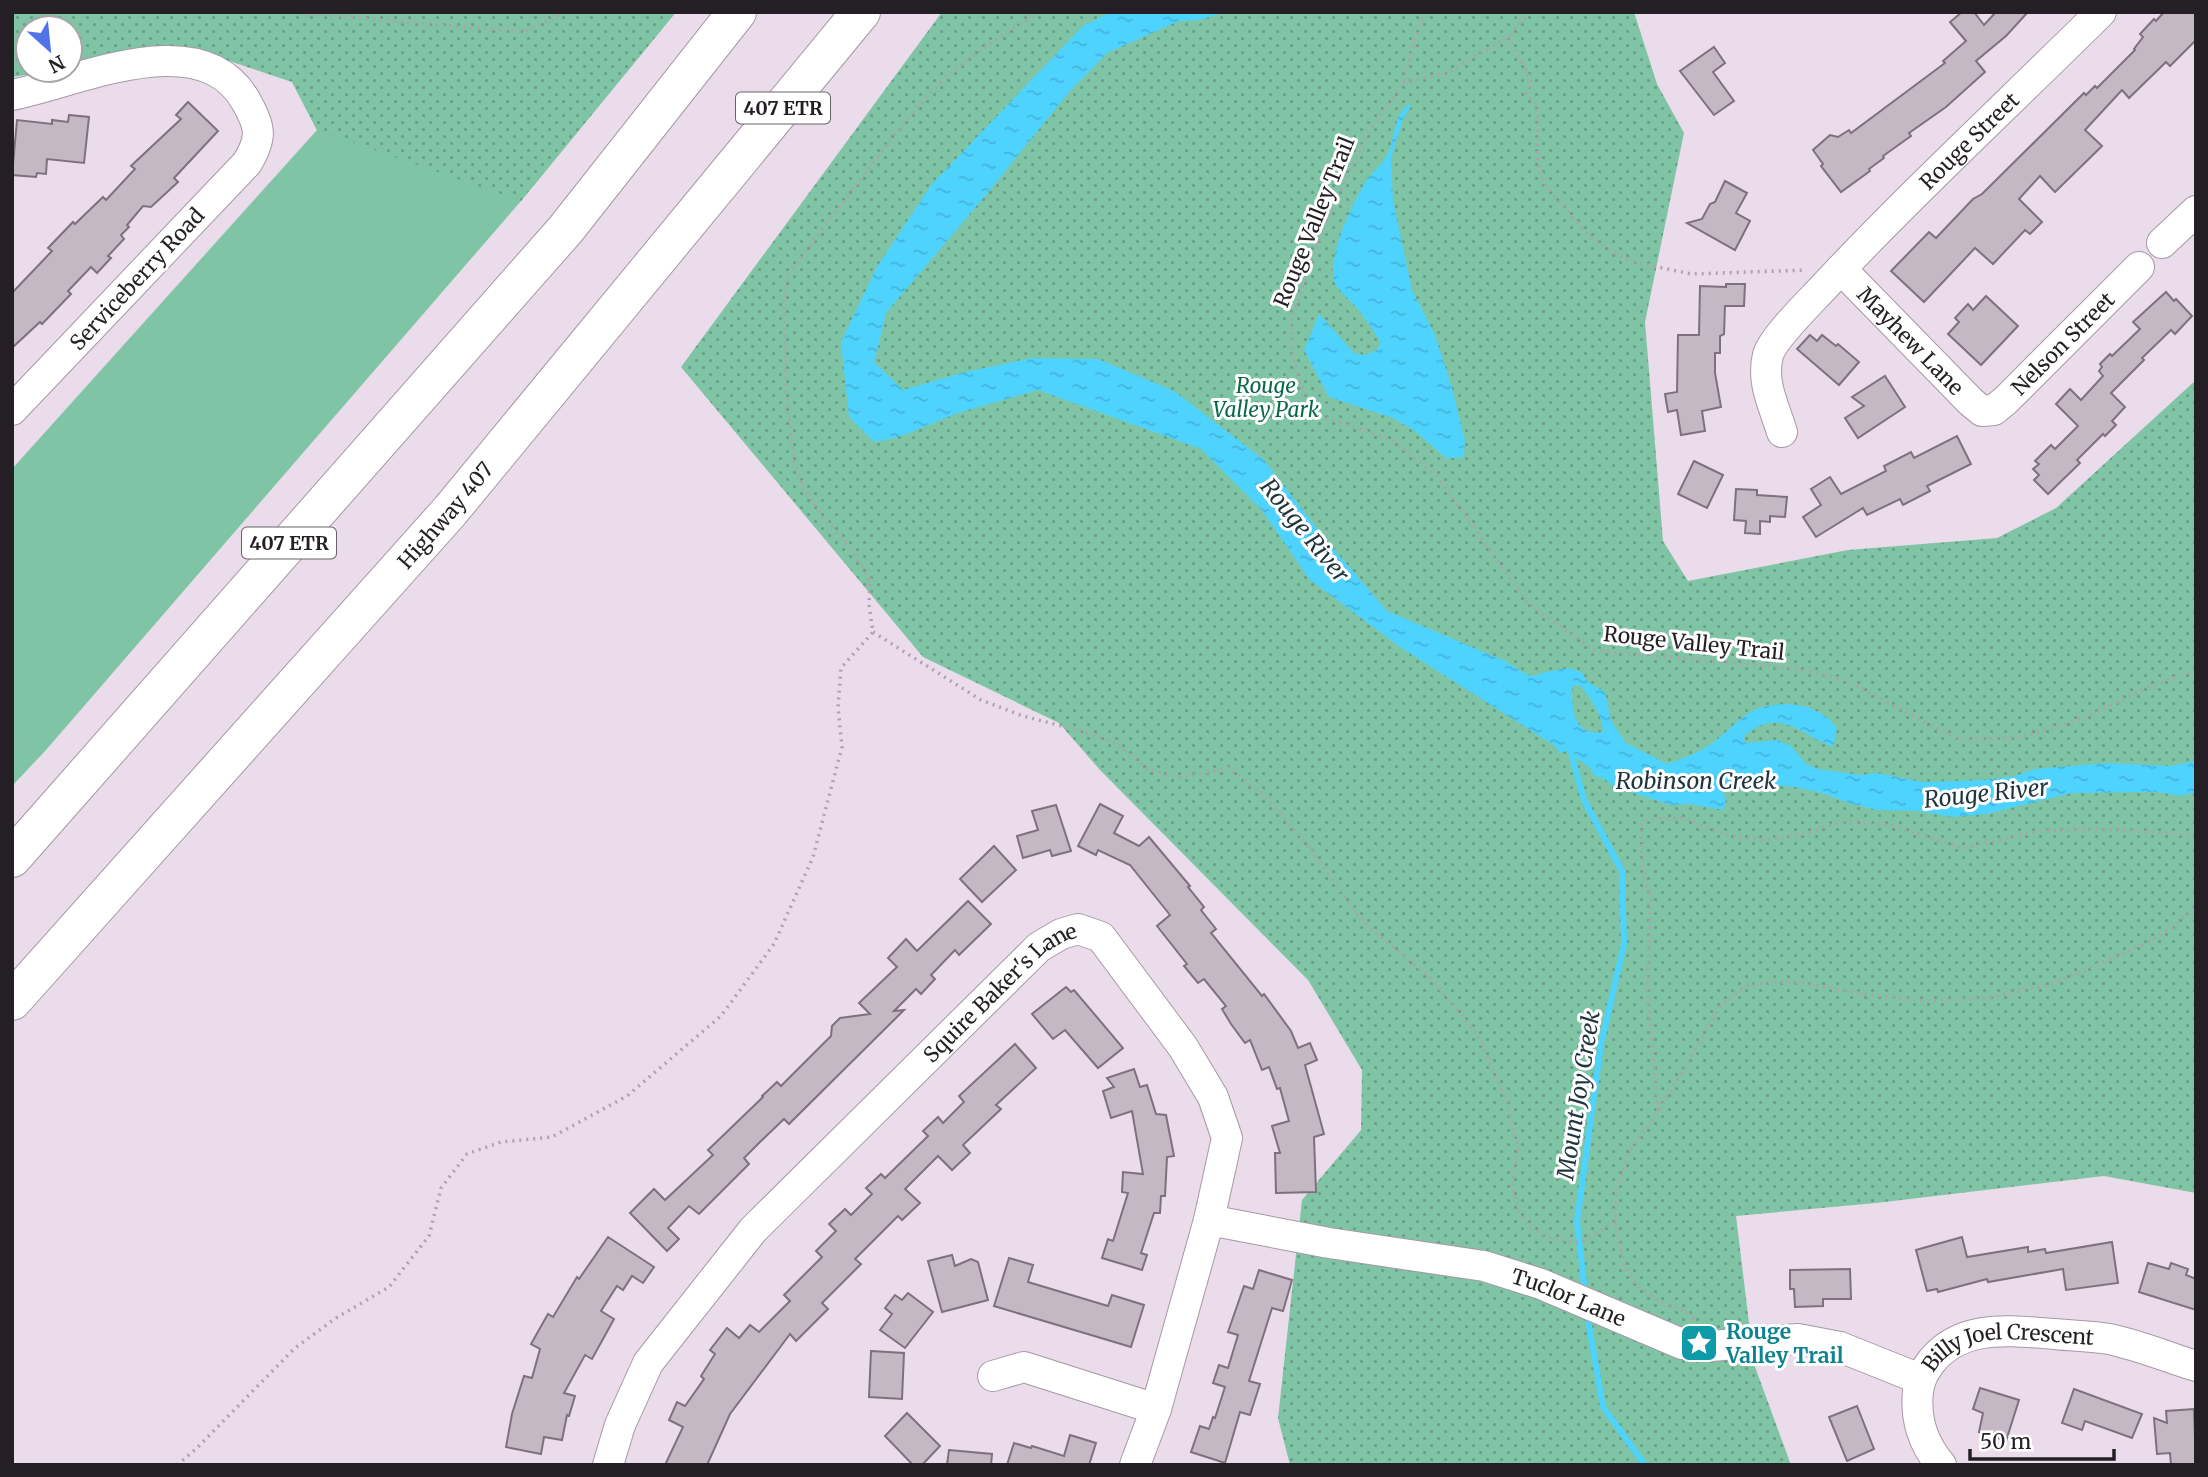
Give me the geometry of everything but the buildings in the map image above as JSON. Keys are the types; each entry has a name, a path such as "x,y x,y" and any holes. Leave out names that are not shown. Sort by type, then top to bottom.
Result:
{"highway":[{"name":"407 ETR","path":"12,858 566,229 737,12"},
{"name":"Highway 407","path":"12,1001 450,511 861,12"}],"street":[{"name":"Rouge Street","path":"1782,432 1770,402 1766,372 1769,352 1841,269 2101,12"},
{"name":"Serviceberry Road","path":"12,95 100,70 175,60 200,64 225,77 245,99 257,122 258,145 247,163 12,410"},
{"path":"2162,243 2196,211"},
{"name":"Nelson Street","path":"1982,411 1994,410 2007,400 2139,267"},
{"name":"Mayhew Lane","path":"1841,269 1982,411"},
{"name":"Squire Baker's Lane","path":"608,1465 620,1425 648,1363 753,1230 1039,947 1061,934 1078,929 1101,937 1183,1047 1213,1097 1227,1138 1209,1220 1156,1409 1135,1465"},
{"name":"Tuclor Lane","path":"1209,1220 1484,1266 1541,1284 1682,1344 1711,1346 1798,1339 1840,1347 1920,1379"},
{"name":"Billy Joel Crescent","path":"1941,1465 1929,1452 1922,1430 1917,1406 1920,1379 1937,1355 1958,1339 1977,1332 2008,1330 2108,1339 2196,1366"},
{"path":"993,1376 1024,1367 1156,1409"}],"path":[{"path":"289,12 524,32 564,12"},
{"path":"177,1465 295,1348 336,1318 389,1287 429,1236 441,1188 467,1154 501,1142 552,1137 627,1096 721,1016 774,944 813,857 842,747 838,707 842,668 873,632 869,605 870,579 803,487 794,461 786,391 784,306 788,274 909,116 937,86 996,39 1039,12"},
{"name":"Rouge Valley Trail","path":"1424,12 1403,83 1367,134 1325,225 1290,321 1293,358 1303,392 1317,415 1394,441 1437,476 1527,602 1593,650 1798,669 1845,680 1959,740 2023,737 2090,716 2149,687 2195,672"},
{"path":"1403,83 1449,72 1508,37 1529,12"},
{"path":"1508,37 1532,82 1526,94 1537,105 1537,157 1545,186 1591,238 1629,261 1691,274 1841,269"},
{"path":"873,632 981,700 1023,716 1116,743 1146,768 1178,778 1228,768 1264,795 1311,850 1362,921 1430,978 1477,1034 1507,1102 1518,1147 1513,1184 1517,1208 1529,1227 1552,1239 1580,1243 1615,1222"},
{"path":"1658,1112 1647,988 1651,898 1644,878 1640,844 1640,825 1650,819 1683,818 1727,835 1761,840 1805,834 1838,822 1891,825 1964,848 2039,831 2104,829 2196,835"},
{"path":"1696,1345 1697,1324 1687,1312 1665,1304 1639,1288 1625,1264 1615,1222 1616,1190 1630,1150 1658,1112 1721,1004 1745,986 1773,982 1803,983 1925,1001 1984,998 2050,985 2145,944 2176,925 2192,910 2196,902"}],"green space":[{"path":"12,12 676,12 521,201 317,130 292,82 194,49 84,66 84,14 14,14 12,77"},
{"path":"676,12 521,201 12,786 12,469 317,130 292,82"},
{"name":"Rouge Valley Park","path":"942,12 1634,12 1657,84 1684,133 1645,322 1663,541 1688,581 1848,550 1997,538 2056,508 2196,380 2196,1193 2104,1176 1876,1203 1736,1216 1754,1364 1791,1465 1290,1465 1278,1418 1302,1200 1361,1130 1362,1070 1308,980 1100,770 1059,723 923,657 681,367"}],"water":[{"path":"1111,12 1225,12 1200,20 1179,21 1107,53 1069,92 886,313 874,362 903,390 965,372 1032,358 1098,359 1174,391 1264,460 1325,539 1387,611 1505,661 1526,674 1534,676 1569,668 1581,672 1588,682 1605,692 1611,721 1626,743 1667,764 1706,747 1753,711 1780,704 1802,706 1822,714 1837,729 1833,747 1799,729 1778,723 1756,727 1744,736 1745,743 1777,740 1791,746 1806,764 1818,769 1860,775 1877,773 1922,782 1984,780 2015,776 2035,769 2106,763 2170,766 2196,761 2196,792 2182,796 2157,792 2071,793 1986,814 1953,817 1917,811 1877,810 1795,787 1730,782 1723,783 1721,788 1726,799 1724,810 1689,804 1671,805 1615,787 1603,778 1595,776 1590,768 1566,751 1560,753 1555,746 1400,647 1310,580 1261,509 1201,449 1038,390 958,413 899,437 874,442 849,417 841,342 877,267 931,185 1083,26","holes":["1579,685 1598,713 1603,732 1586,730 1577,720 1572,689 1573,686"]},
{"path":"1409,104 1410,108 1403,119 1391,158 1393,200 1412,290 1435,335 1452,388 1465,441 1462,458 1446,458 1415,431 1393,418 1329,397 1304,350 1319,314 1354,353 1366,355 1379,348 1380,341 1358,309 1336,285 1333,275 1334,262 1342,230 1356,200 1368,178 1386,157 1397,121"}],"waterway":[{"name":"Mount Joy Creek","path":"1570,749 1584,800 1622,871 1624,944 1601,1044 1577,1221 1585,1293"},
{"name":"Mount Joy Creek","path":"1587,1314 1603,1407 1645,1465"}],"place":[{"name":"Rouge Valley Trail","path":"1699,1343"}],"water label":[{"name":"Rouge River","path":"1305,530"},
{"name":"Robinson Creek","path":"1696,780"},
{"name":"Rouge River","path":"1986,793"}]}
